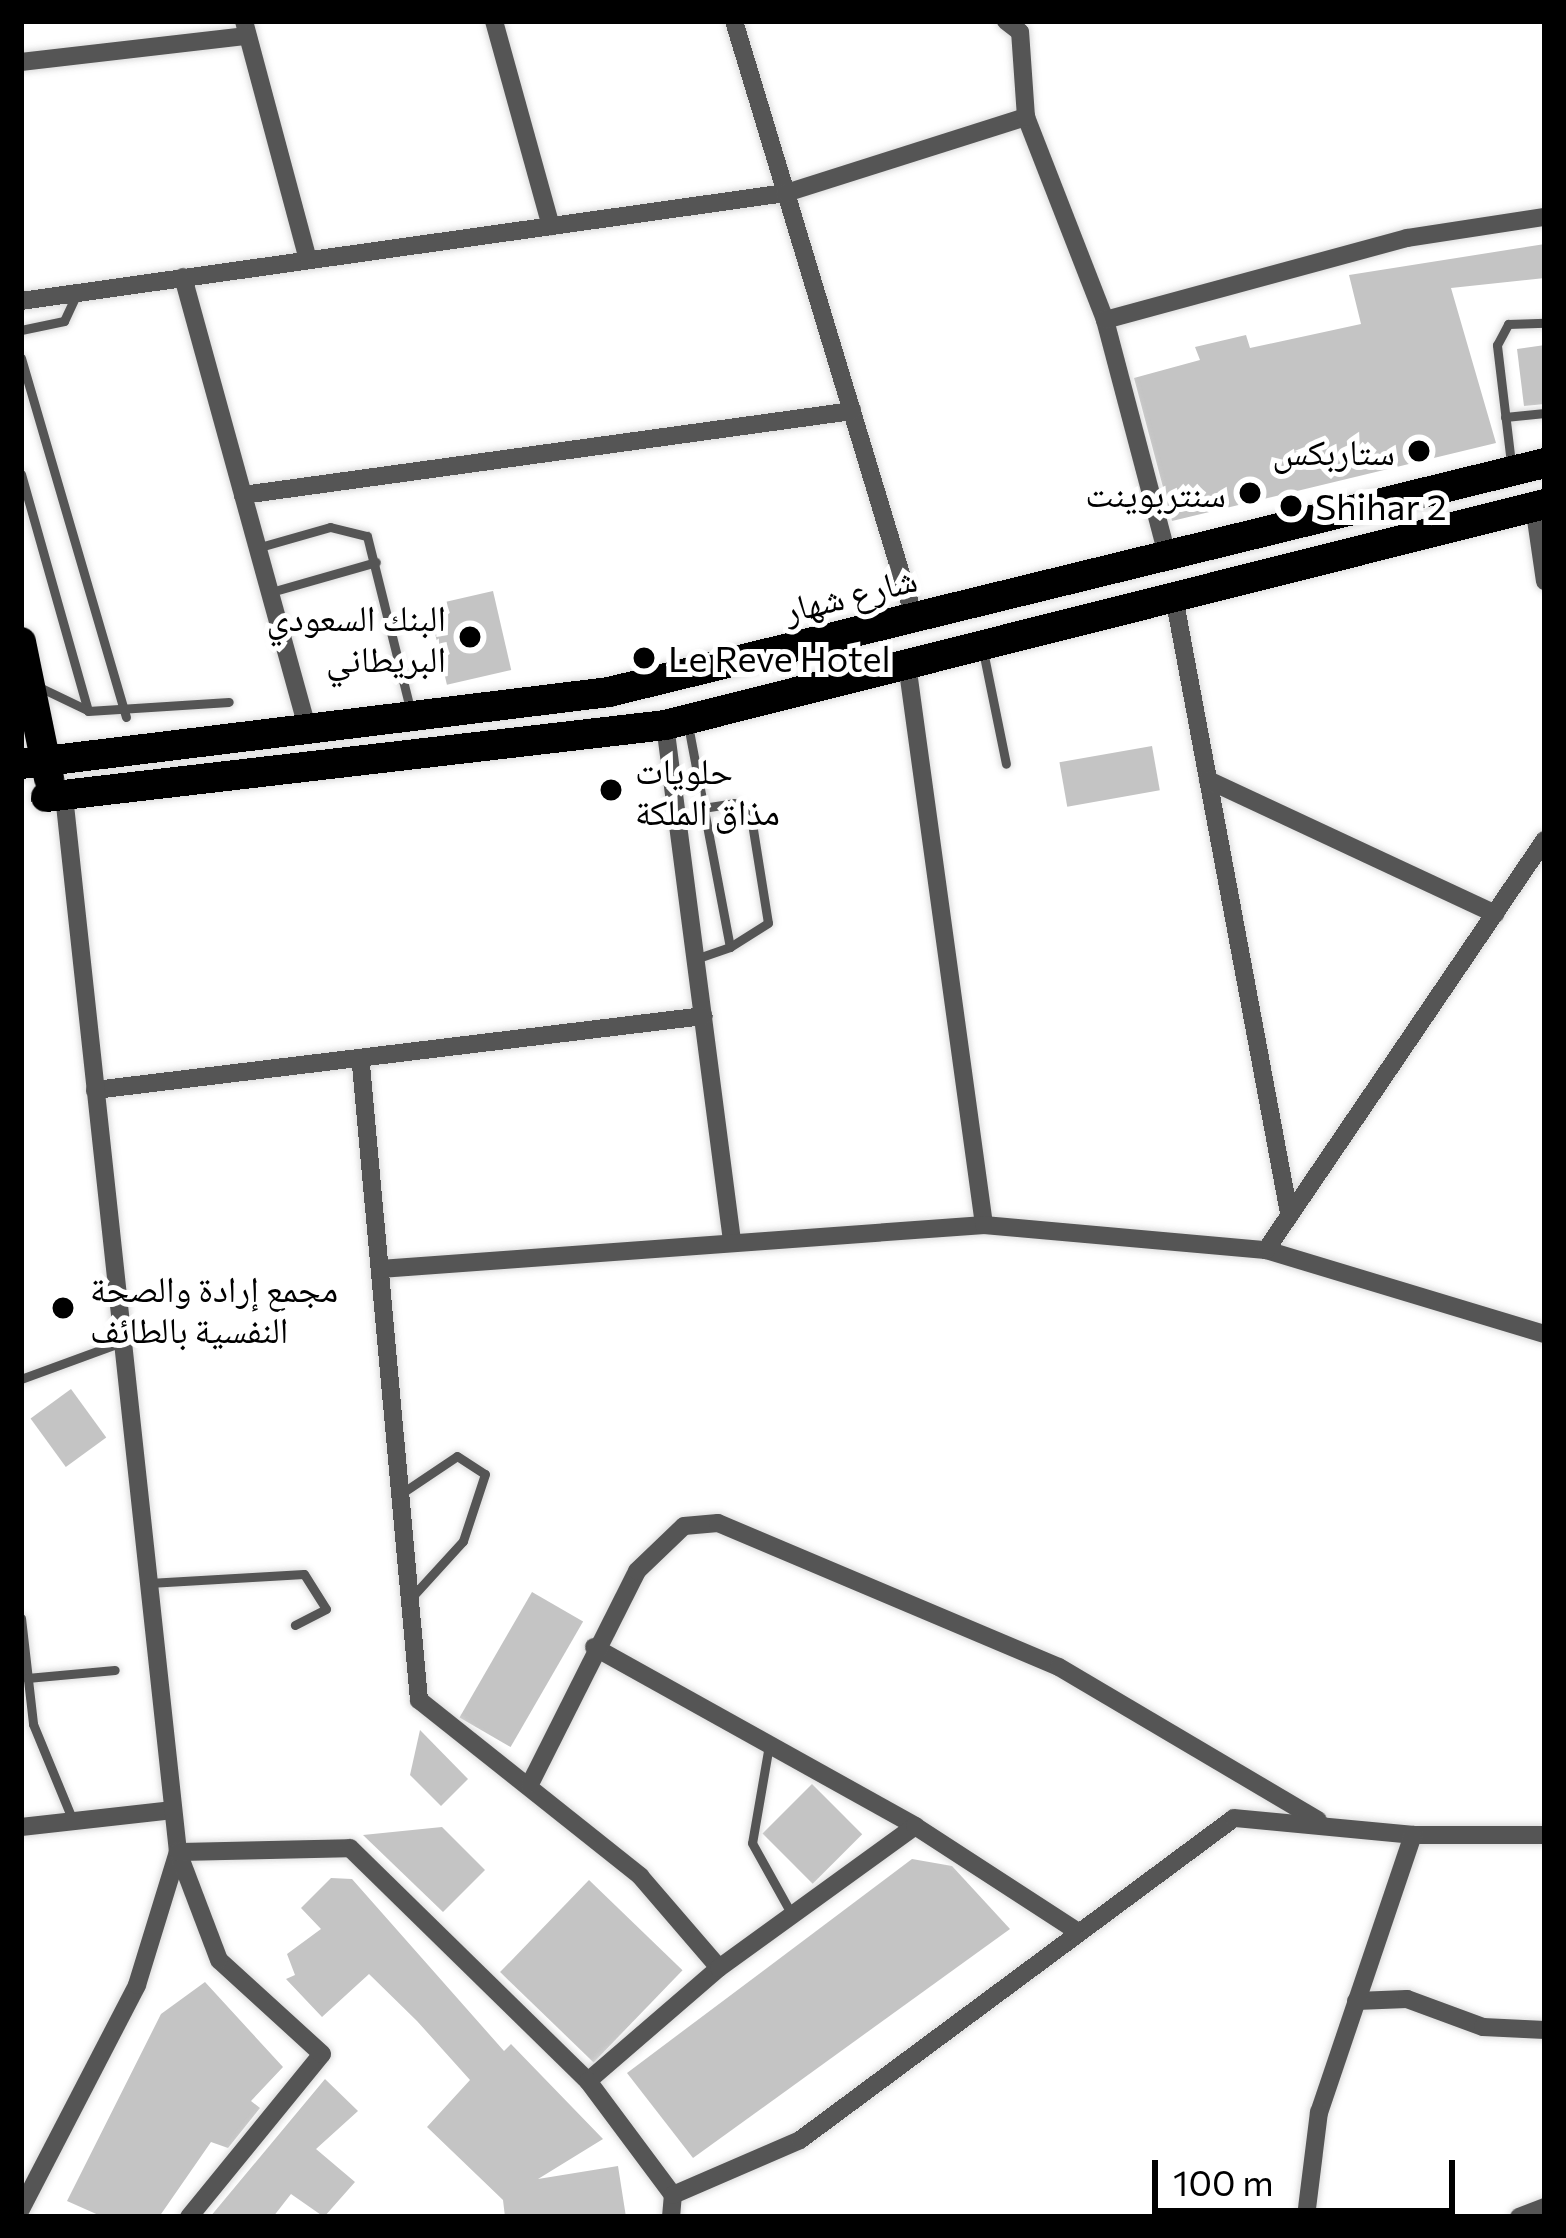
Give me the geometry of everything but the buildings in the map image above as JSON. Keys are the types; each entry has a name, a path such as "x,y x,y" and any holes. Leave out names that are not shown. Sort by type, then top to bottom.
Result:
{"main road":[{"name":"شارع شهار","path":"31,763 307,725 609,692 1545,463"},
{"path":"21,642 32,684 31,763 55,796 676,723 1539,505"}],"street":[{"path":"494,21 551,226"},
{"path":"734,21 914,617"},
{"path":"1006,21 1020,32 1026,117 1105,320 1168,558"},
{"path":"21,62 246,28 308,260"},
{"path":"21,301 786,193 1026,117"},
{"path":"1105,320 1407,238 1545,217"},
{"path":"183,277 307,725"},
{"path":"243,495 852,411"},
{"path":"1539,505 1545,581"},
{"path":"1174,597 1289,1213"},
{"path":"908,664 985,1225"},
{"path":"676,723 696,958 732,1241"},
{"path":"1208,780 1495,914"},
{"path":"55,796 95,1090 178,1852 219,1960 322,2054 189,2217"},
{"path":"1266,1250 1545,840"},
{"path":"95,1090 362,1065 704,1016"},
{"path":"362,1065 419,1700 640,1876 719,1967"},
{"path":"380,1269 985,1225 1266,1250 1545,1334"},
{"path":"530,1784 594,1646 663,1543 684,1526 718,1523 1059,1667 1323,1822"},
{"path":"594,1646 914,1826 1075,1930"},
{"path":"21,1827 173,1810"},
{"path":"673,2194 800,2140 1075,1930 1234,1818 1323,1822 1413,1835 1545,1835"},
{"path":"587,2081 719,1967 914,1826"},
{"path":"1306,2217 1318,2112 1413,1835"},
{"path":"178,1852 350,1848 587,2081 673,2194 671,2217"},
{"path":"21,2209 137,1985 178,1852"},
{"path":"1356,2002 1407,1999 1483,2027 1545,2030"},
{"path":"1519,2217 1545,2207"}],"lane":[{"path":"21,330 64,321 77,292"},
{"path":"1512,471 1499,334 1545,323"},
{"path":"21,358 126,717"},
{"path":"1505,417 1545,413"},
{"path":"21,474 88,711"},
{"path":"257,548 356,530 376,562 411,713"},
{"path":"270,592 376,562"},
{"path":"982,645 1006,764"},
{"path":"32,684 88,711 126,717 229,702"},
{"path":"676,723 704,808 730,946"},
{"path":"696,958 730,946 768,923 751,817 734,803 704,808"},
{"path":"21,1379 122,1342"},
{"path":"402,1492 457,1456 485,1474 463,1540 412,1598"},
{"path":"148,1583 304,1574 326,1609 295,1624"},
{"path":"21,1618 37,1741 73,1821"},
{"path":"27,1678 115,1670"},
{"path":"769,1744 752,1843 792,1915"}],"place":[{"name":"ستاربكس","path":"1419,451"},
{"name":"سنتربوينت","path":"1250,493"},
{"name":"Shihar 2","path":"1291,506"},
{"name":"البنك السعودي البريطاني","path":"470,637"},
{"name":"Le Reve Hotel","path":"644,658"},
{"name":"حلويات مذاق الملكة","path":"611,790"},
{"name":"مجمع إرادة والصحة النفسية بالطائف","path":"63,1308"}]}
